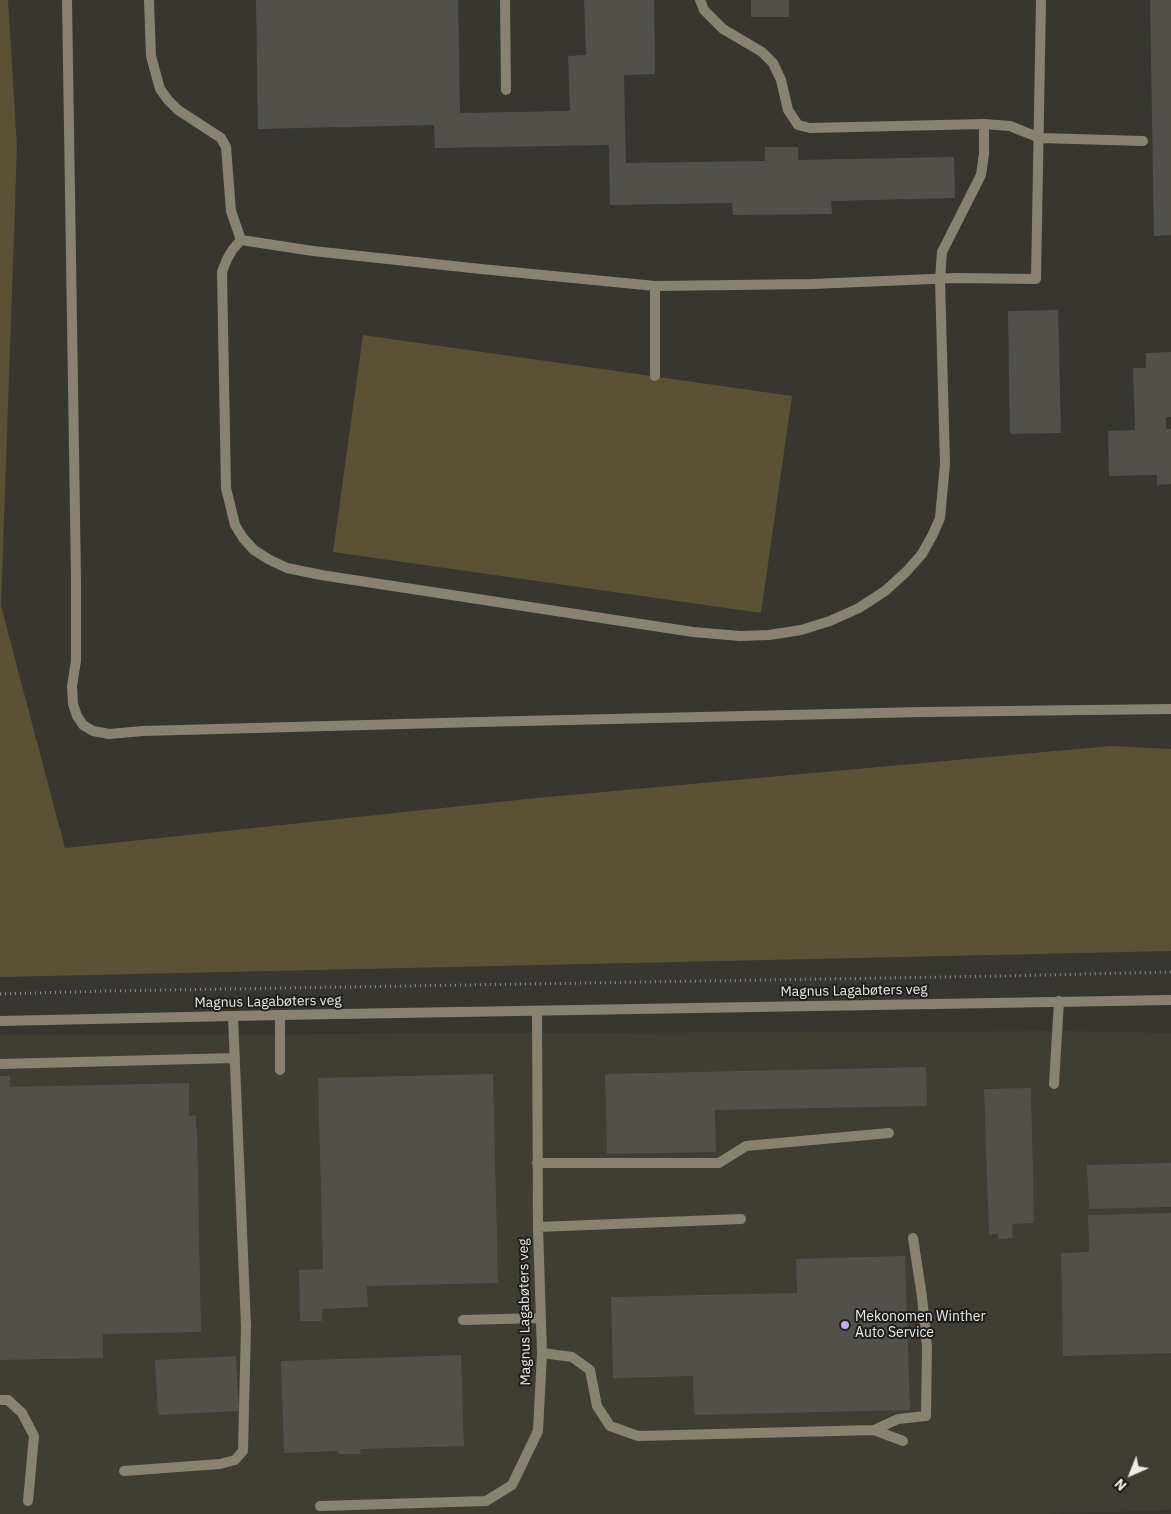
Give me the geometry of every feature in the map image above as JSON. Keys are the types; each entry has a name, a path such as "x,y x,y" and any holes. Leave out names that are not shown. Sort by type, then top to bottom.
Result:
{"street":[{"path":"67,0 76,578 76,661 72,686 73,704 77,716 83,725 93,732 109,734 143,731 498,722 923,712 1171,709"},
{"path":"149,0 151,56 160,89 178,110 221,138 226,147 231,212 241,240"},
{"path":"505,0 506,90"},
{"path":"700,0 704,10 716,23 762,52 773,63 781,80 788,110 798,125 810,128 984,124 1010,126 1040,138 1143,141"},
{"path":"241,240 313,251 655,286 812,284 940,279 1036,279 1041,0"},
{"path":"241,240 227,259 222,272 226,488 235,525 254,550 287,568 321,575 693,632 740,636 769,635 801,630 830,621 859,608 885,591 906,572 922,554 934,534 940,518 945,464 940,279 942,252 981,174 984,154 984,124"},
{"path":"655,286 655,376"},
{"name":"Magnus Lagabøters veg","path":"0,1021 1171,1000"},
{"path":"1054,1084 1059,1001"},
{"name":"Magnus Lagabøters veg","path":"320,1506 486,1501 512,1485 538,1431 542,1353 538,1227 537,1012"},
{"path":"280,1015 280,1070"},
{"path":"124,1471 220,1464 235,1460 243,1450 246,1326 233,1017"},
{"path":"0,1064 235,1058"},
{"path":"538,1163 719,1163 746,1146 888,1133"},
{"path":"538,1227 741,1219"},
{"path":"874,1430 898,1419 926,1416 927,1347 913,1238"},
{"path":"463,1320 540,1318"},
{"path":"542,1353 572,1357 590,1370 597,1406 610,1426 638,1436 874,1430 903,1441"},
{"path":"0,1400 8,1400 22,1413 34,1436 28,1501"}],"path":[{"path":"0,994 108,990 1171,972"}],"shaded area":[{"path":"0,0 8,0 17,147 1,606 65,848 537,798 1111,746 1171,749 1171,951 0,977"},
{"path":"363,335 792,396 761,613 333,552"},
{"path":"1067,1031 1171,1033 1171,1510 1046,1514 0,1514 0,1035"}],"building":[{"path":"256,0 458,0 460,113 570,111 568,56 586,55 584,0 654,0 655,74 624,75 626,163 765,161 765,147 798,147 798,160 954,157 955,198 831,201 832,214 733,215 732,203 610,205 609,145 435,148 434,125 258,129"},
{"path":"751,0 789,0 789,17 751,17"},
{"path":"1150,0 1171,0 1171,235 1154,236"},
{"path":"1058,310 1061,433 1010,434 1008,311"},
{"path":"1171,352 1171,417 1166,417 1166,429 1171,429 1171,484 1157,485 1157,475 1109,476 1108,431 1135,430 1133,368 1146,368 1146,353"},
{"path":"926,1067 927,1106 715,1110 716,1152 607,1154 605,1074"},
{"path":"493,1074 498,1283 367,1286 368,1307 322,1309 322,1321 300,1321 299,1270 323,1269 318,1078"},
{"path":"0,1076 10,1076 10,1087 189,1083 189,1116 196,1115 197,1129 201,1332 103,1334 103,1358 0,1360"},
{"path":"1031,1088 1034,1223 1012,1224 1013,1238 998,1239 998,1234 989,1234 984,1089"},
{"path":"1171,1163 1171,1207 1089,1209 1087,1165"},
{"path":"1171,1213 1171,1353 1063,1356 1061,1253 1089,1252 1088,1215"},
{"path":"905,1256 910,1410 694,1415 693,1376 613,1378 611,1297 797,1293 796,1259"},
{"path":"461,1355 464,1446 360,1449 361,1454 338,1454 338,1451 284,1453 281,1361"},
{"path":"236,1356 239,1411 158,1415 155,1360"}],"place":[{"name":"Mekonomen Winther Auto Service","path":"845,1325"}]}
